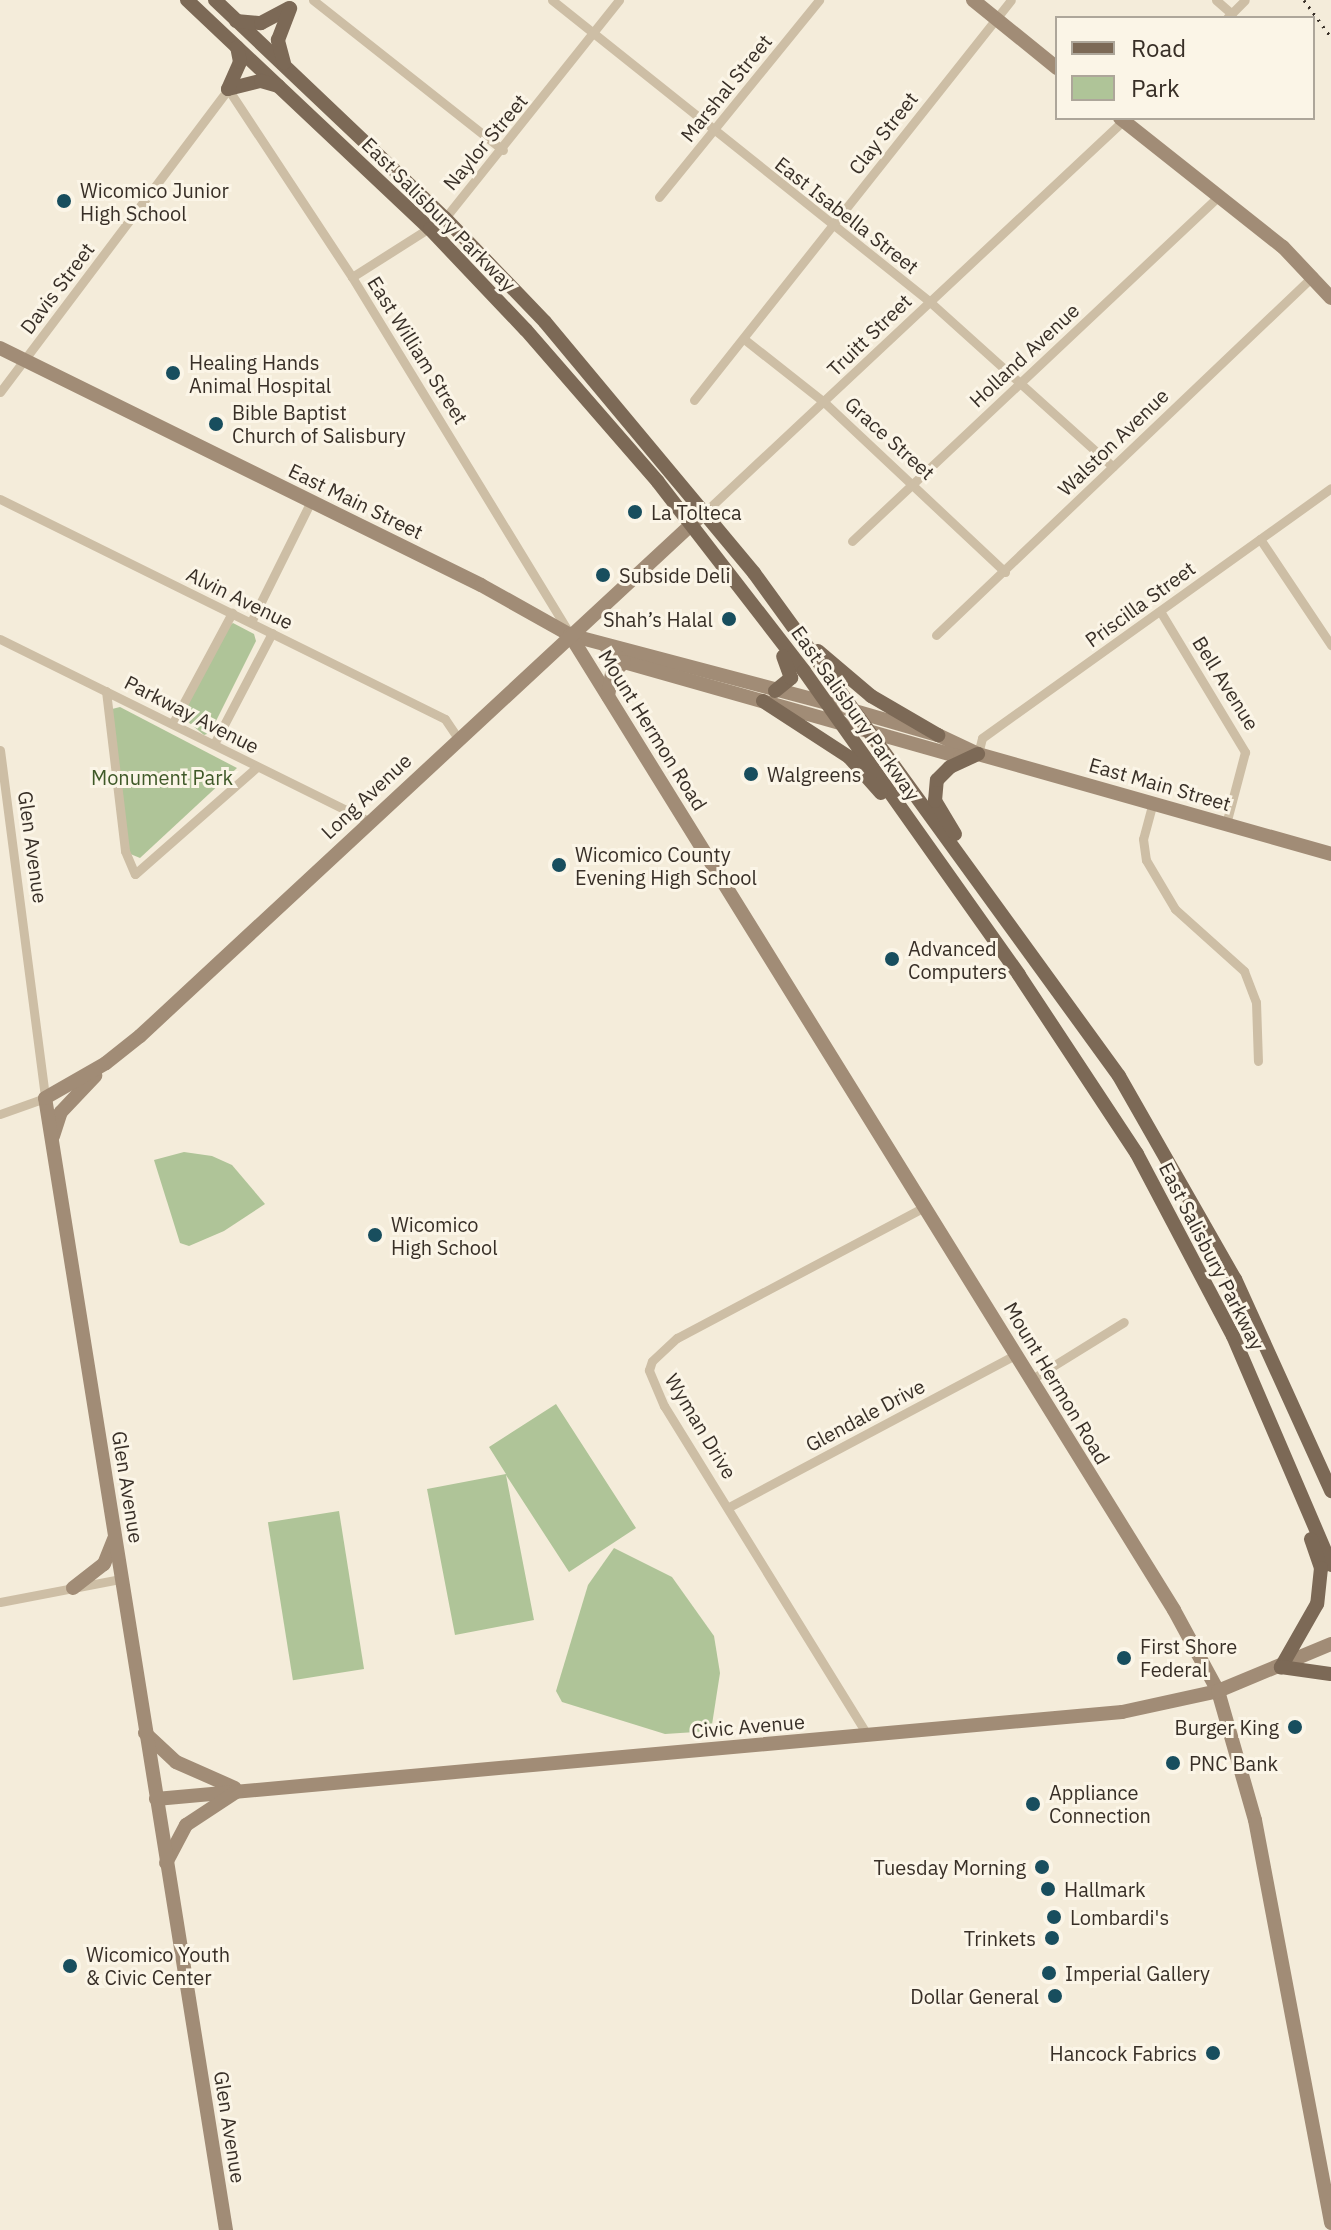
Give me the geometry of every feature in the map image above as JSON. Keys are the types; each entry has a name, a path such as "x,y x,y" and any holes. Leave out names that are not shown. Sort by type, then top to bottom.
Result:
{"main road":[{"name":"East Salisbury Parkway","path":"187,0 430,229 600,413 692,524 827,703 1037,1000 1137,1154 1187,1244 1271,1418 1331,1565"},
{"name":"East Salisbury Parkway","path":"215,0 445,218 581,362 706,511 800,635 1091,1033 1154,1134 1235,1279 1331,1491"},
{"path":"236,21 261,23 293,4"},
{"path":"286,67 278,40 293,4"},
{"path":"228,89 240,62 237,47"},
{"path":"228,89 265,81 280,87"},
{"path":"763,617 792,674 775,691"},
{"path":"800,635 871,696 938,735"},
{"path":"763,701 849,757 905,817"},
{"path":"978,754 943,772 935,801 985,891"},
{"path":"1271,1418 1275,1451 1321,1568 1311,1622 1281,1667 1331,1674"},
{"path":"1320,1464 1331,1478"}],"street":[{"path":"313,0 503,150"},
{"name":"East Isabella Street","path":"552,0 713,134 930,302 1113,467"},
{"name":"Naylor Street","path":"352,277 445,218 503,150 619,0"},
{"name":"Marshal Street","path":"659,197 819,0"},
{"path":"973,0 1055,66"},
{"name":"Clay Street","path":"694,400 835,226 1011,0"},
{"path":"1216,0 1230,16 1245,0"},
{"name":"East William Street","path":"228,89 352,277 570,635"},
{"name":"Davis Street","path":"0,392 228,89"},
{"name":"Truitt Street","path":"706,511 825,403 1122,120"},
{"path":"1124,120 1220,195 1314,275 1331,298"},
{"name":"Holland Avenue","path":"852,541 1220,195"},
{"name":"Walston Avenue","path":"936,635 1314,275"},
{"name":"Grace Street","path":"744,339 825,403 1005,572"},
{"name":"East Main Street","path":"0,348 531,610 570,635 607,648 827,703 938,735 978,754 1331,854"},
{"name":"Priscilla Street","path":"978,754 982,738 1331,488"},
{"name":"Alvin Avenue","path":"0,499 445,719 457,737"},
{"path":"251,622 311,501"},
{"name":"Long Avenue","path":"45,1098 106,1063 706,511"},
{"path":"1260,539 1331,645"},
{"name":"Bell Avenue","path":"1160,611 1243,744 1244,764 1226,824"},
{"path":"174,721 232,613"},
{"path":"215,742 272,633"},
{"name":"Mount Hermon Road","path":"570,635 1017,1354 1174,1610 1218,1691 1255,1820 1331,2223"},
{"name":"Parkway Avenue","path":"0,639 174,721 257,767 368,821"},
{"name":"East Main Street","path":"607,648 624,662 960,757 978,754"},
{"path":"608,697 612,674 624,662"},
{"path":"106,691 125,851 135,874 257,767"},
{"name":"Glen Avenue","path":"0,750 45,1098 226,2230"},
{"path":"1153,802 1143,839 1150,870 1175,909 1244,971 1256,1002 1258,1061"},
{"path":"52,1142 61,1112 106,1063"},
{"path":"0,1114 45,1098"},
{"name":"Wyman Drive","path":"868,1736 655,1389 652,1361 677,1338 926,1206"},
{"path":"1032,1379 1124,1322"},
{"name":"Glendale Drive","path":"729,1507 1017,1354"},
{"path":"73,1588 104,1564 116,1535"},
{"path":"0,1602 121,1579"},
{"name":"Civic Avenue","path":"156,1799 1122,1712 1218,1691 1331,1644"},
{"path":"145,1733 176,1762 239,1790"},
{"path":"166,1864 186,1825 239,1790"}],"green space":[{"path":"233,623 254,634 256,641 210,733 204,735 182,717 226,628"},
{"name":"Monument Park","path":"120,707 237,768 140,858 128,853 112,709"},
{"path":"184,1152 212,1156 232,1165 265,1204 224,1231 189,1246 180,1243 154,1160"},
{"path":"556,1404 636,1528 569,1572 506,1475 534,1620 455,1635 427,1489 506,1474 489,1447"},
{"path":"339,1511 364,1669 293,1680 268,1522"},
{"path":"614,1548 672,1577 714,1636 720,1673 711,1731 665,1734 562,1702 556,1691 588,1585"}],"railway":[{"path":"1304,0 1331,37"}],"place":[{"name":"Wicomico Junior High School","path":"64,201"},
{"name":"Healing Hands Animal Hospital","path":"173,373"},
{"name":"Bible Baptist Church of Salisbury","path":"216,424"},
{"name":"La Tolteca","path":"635,512"},
{"name":"Subside Deli","path":"603,575"},
{"name":"Shah’s Halal","path":"729,619"},
{"name":"Walgreens","path":"751,774"},
{"name":"Wicomico County Evening High School","path":"559,865"},
{"name":"Advanced Computers","path":"892,959"},
{"name":"Wicomico High School","path":"375,1235"},
{"name":"First Shore Federal","path":"1124,1658"},
{"name":"Burger King","path":"1295,1727"},
{"name":"PNC Bank","path":"1173,1763"},
{"name":"Appliance Connection","path":"1033,1804"},
{"name":"Tuesday Morning","path":"1042,1867"},
{"name":"Hallmark","path":"1048,1889"},
{"name":"Lombardi's","path":"1054,1917"},
{"name":"Trinkets","path":"1052,1938"},
{"name":"Wicomico Youth & Civic Center","path":"70,1966"},
{"name":"Imperial Gallery","path":"1049,1973"},
{"name":"Dollar General","path":"1055,1996"},
{"name":"Hancock Fabrics","path":"1213,2053"}]}
